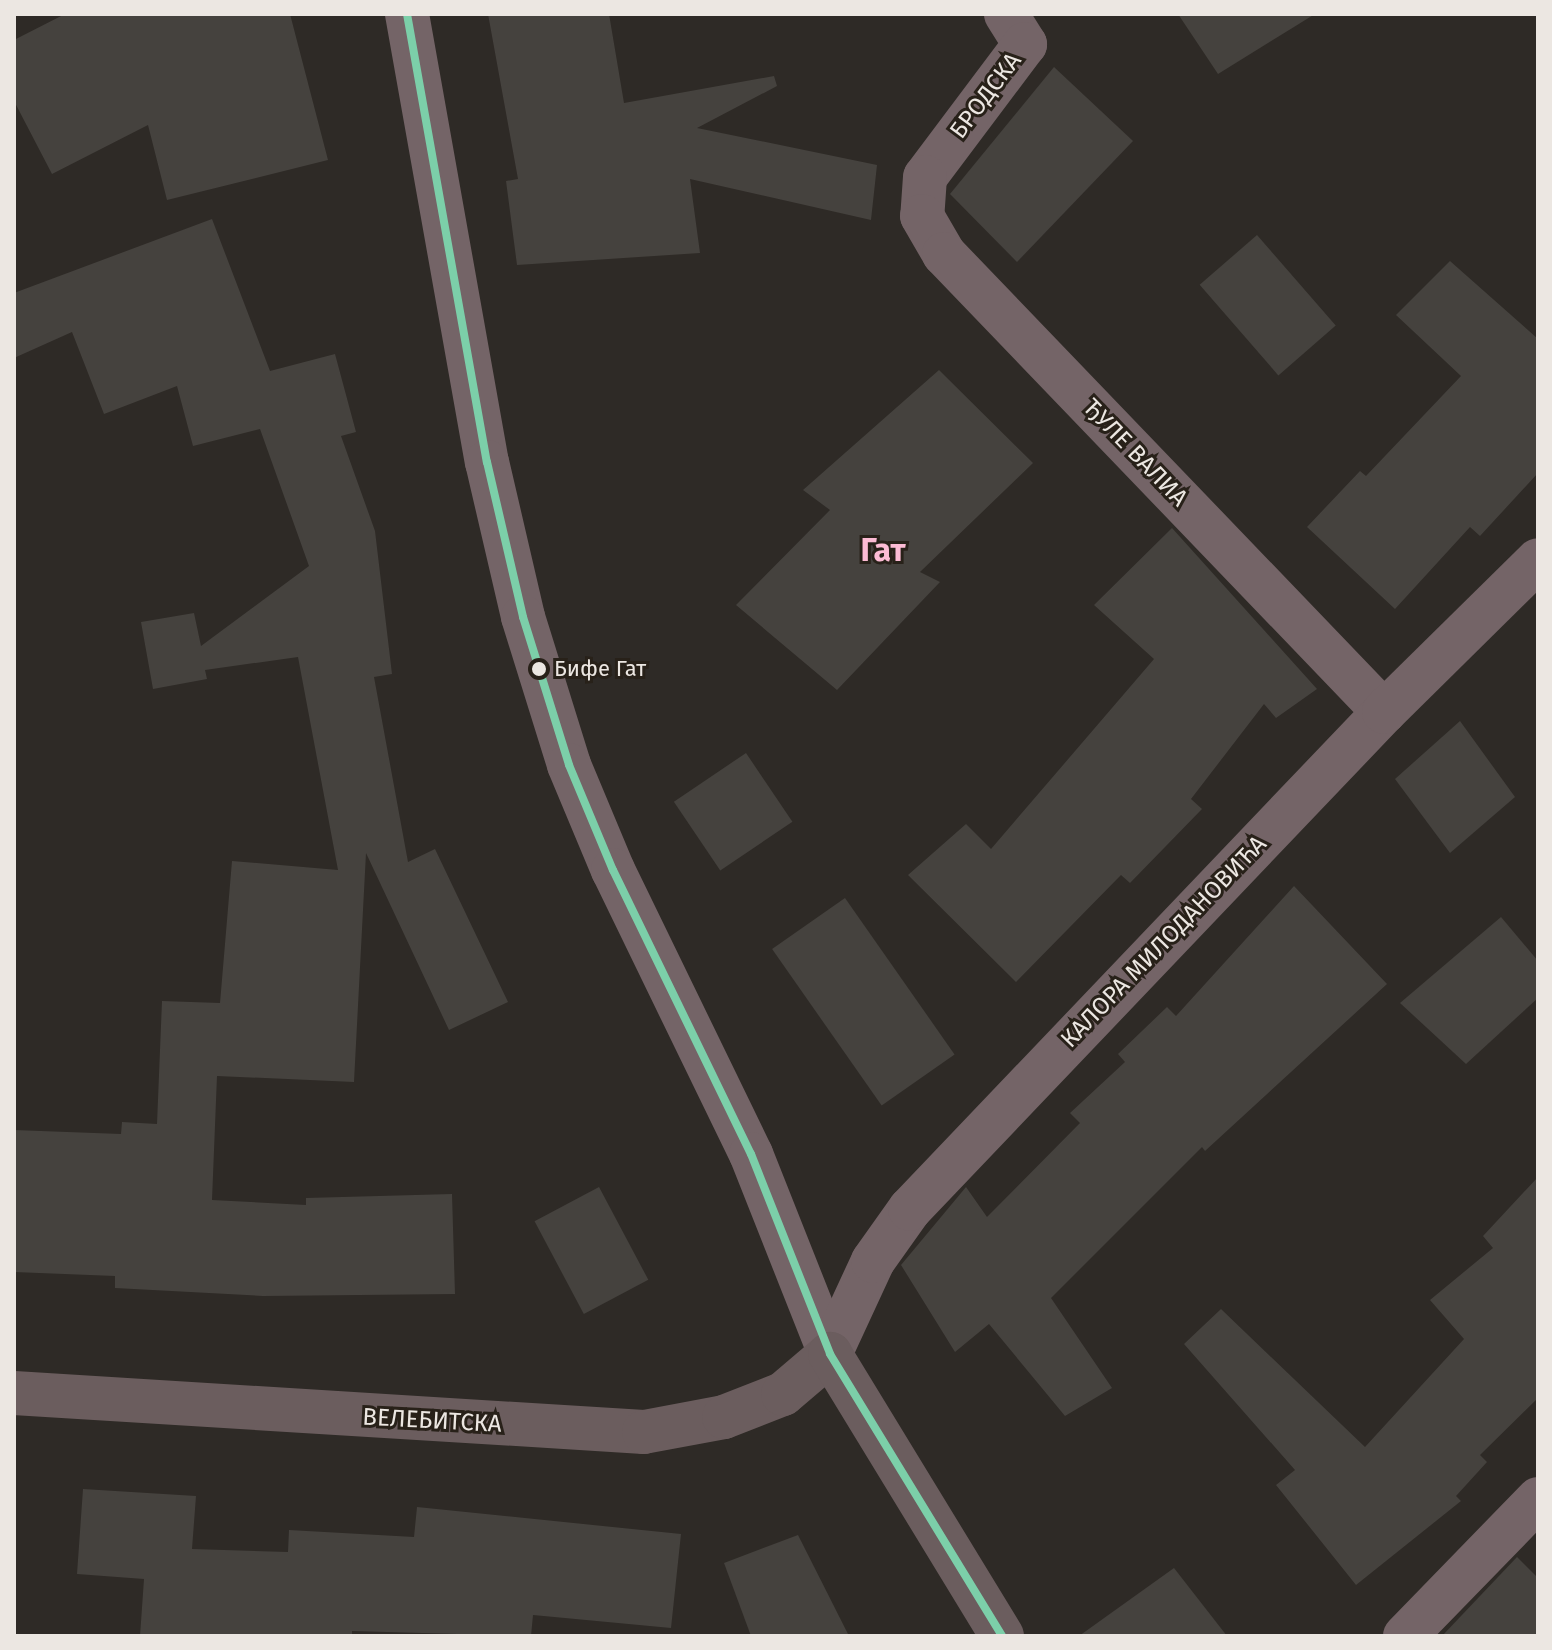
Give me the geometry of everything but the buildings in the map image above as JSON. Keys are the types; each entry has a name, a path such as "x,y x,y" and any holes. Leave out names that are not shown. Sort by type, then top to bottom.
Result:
{"street":[{"path":"407,14 487,462 523,617 569,765 613,870 751,1154 830,1354 1002,1636"},
{"name":"БРОДСКА","path":"925,177 1025,44 1006,14"},
{"name":"ЂУЛЕ ВАЛИА","path":"925,177 922,216 944,254 1384,712"},
{"name":"КАЛОРА МИЛОДАНОВИЋА","path":"830,1354 873,1261 910,1209 1384,712 1538,560"},
{"name":"ВЕЛЕБИТСКА","path":"14,1393 644,1432 724,1417 783,1394 830,1354"},
{"path":"1405,1636 1538,1499"}],"transit line":[{"path":"407,14 487,462 523,617 569,765 613,870 751,1154 830,1354 1002,1636"}],"place":[{"name":"Бифе Гат","path":"539,669"}],"district":[{"name":"Гат","path":"883,550"}]}
